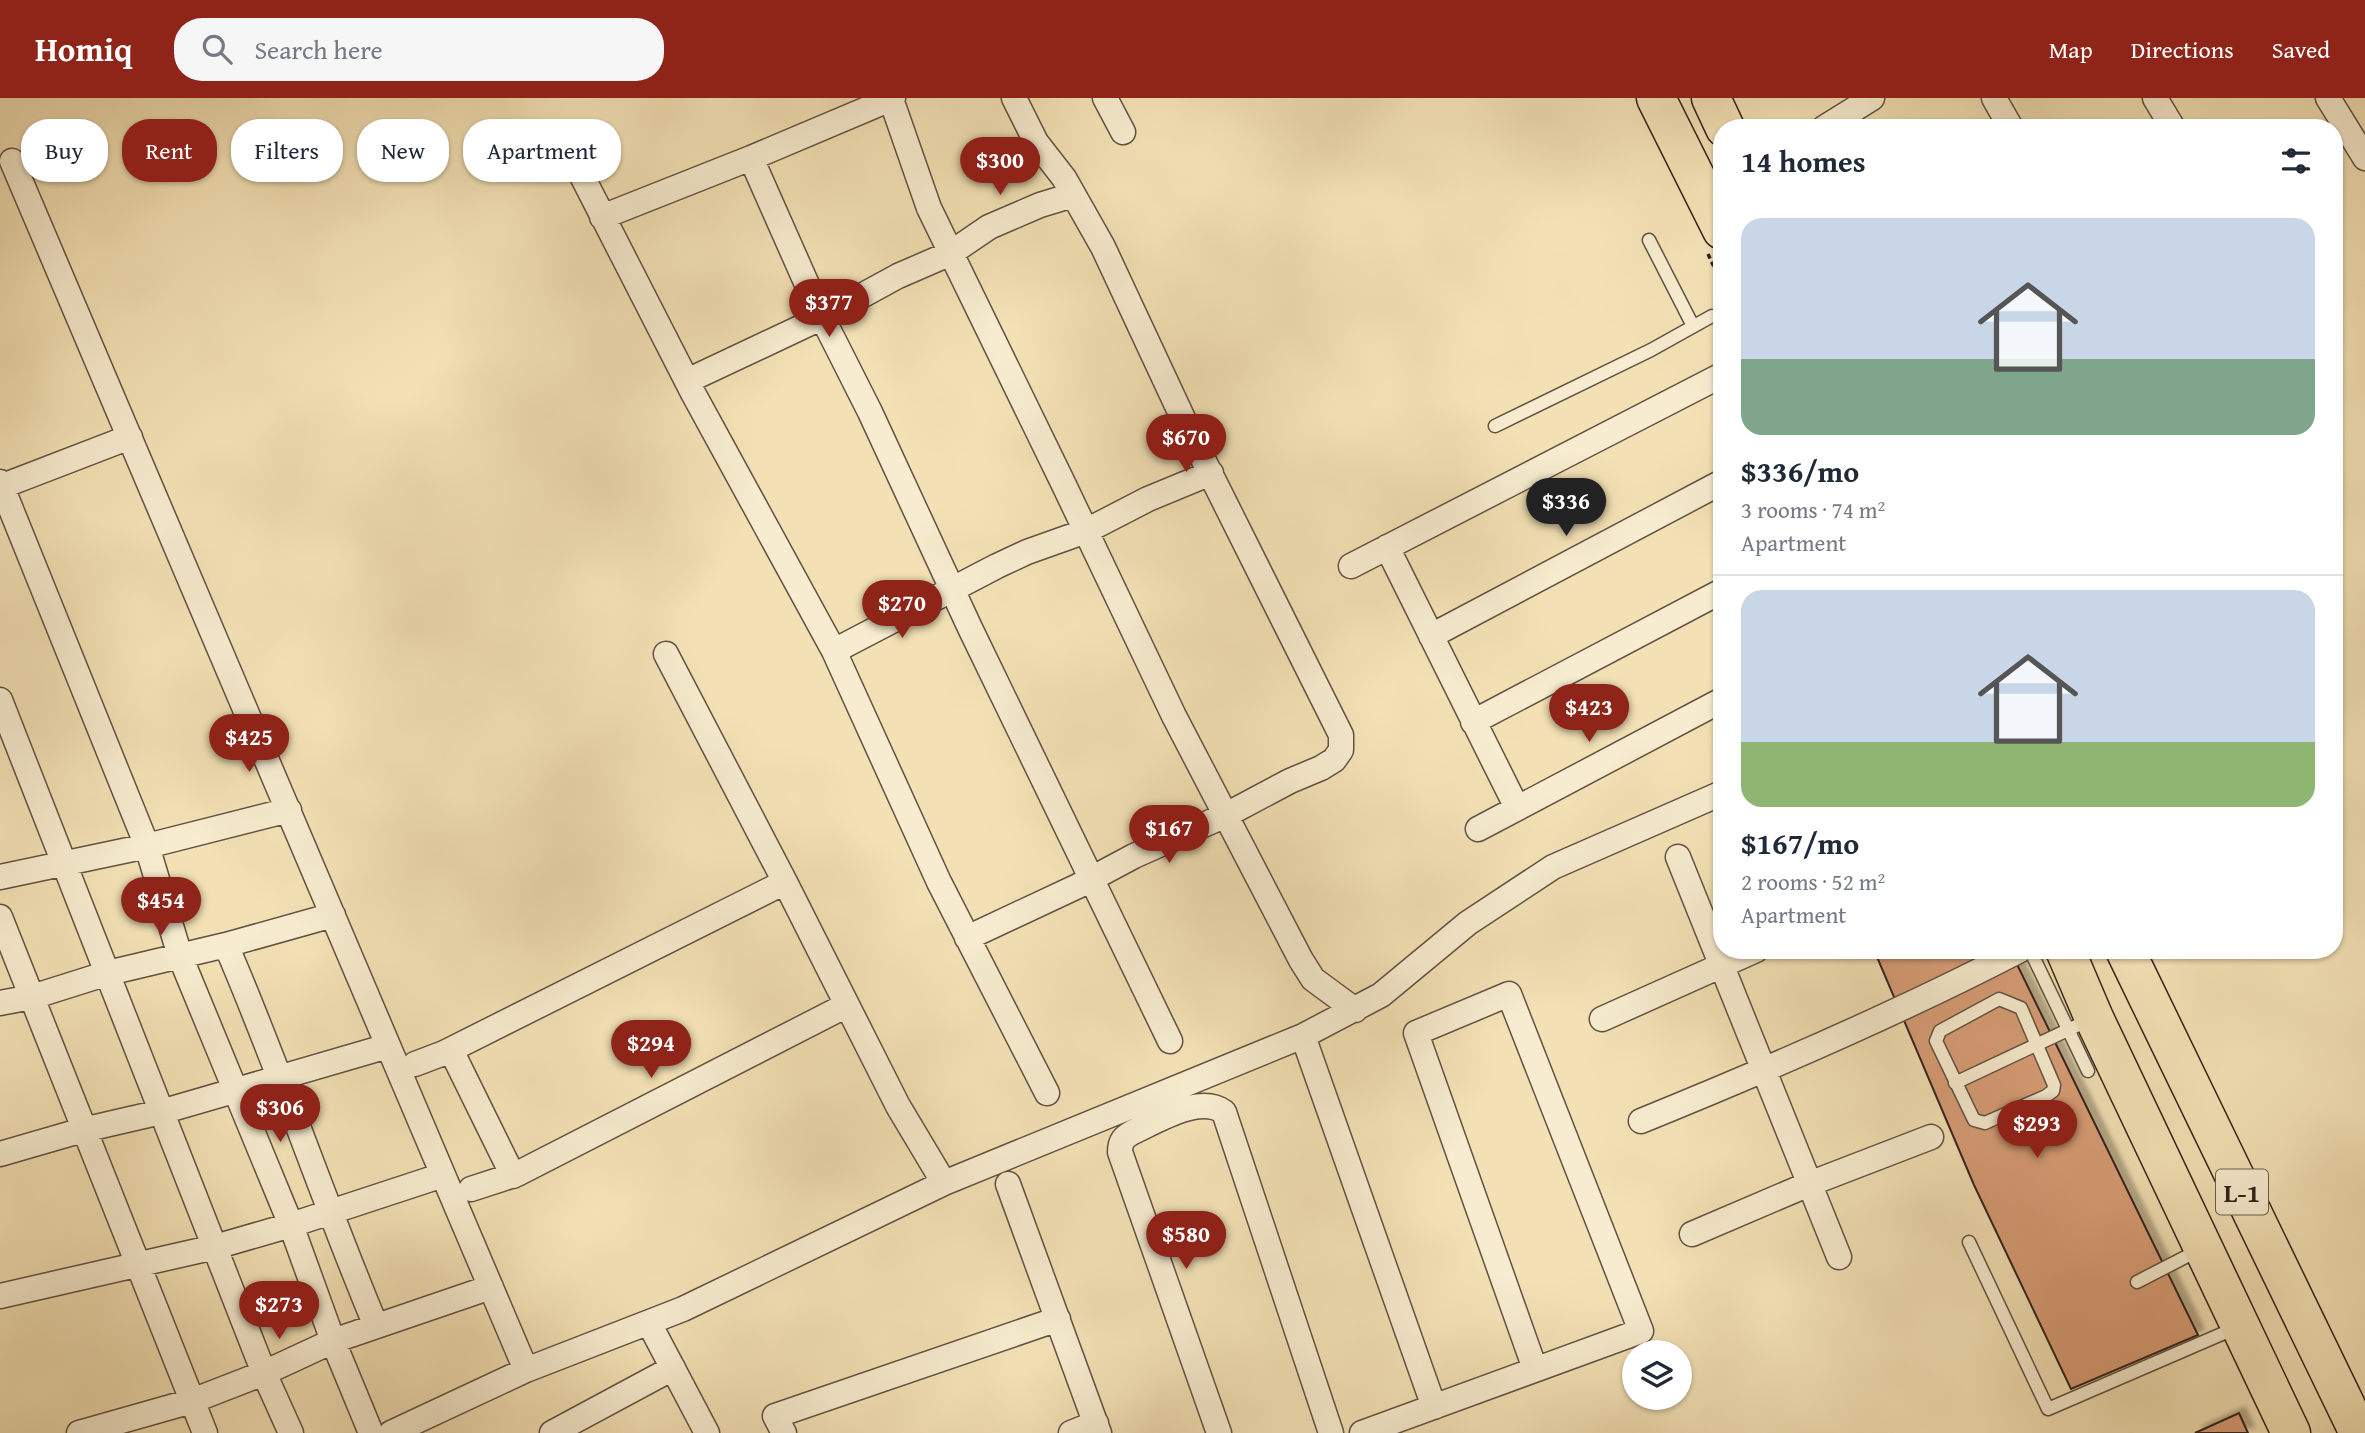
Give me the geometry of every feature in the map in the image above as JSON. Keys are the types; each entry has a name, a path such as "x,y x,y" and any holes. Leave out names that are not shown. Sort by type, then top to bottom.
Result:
{"main road":[{"path":"1656,98 1713,212"},
{"path":"1711,98 1721,119"},
{"name":"L-1","path":"2067,959 2080,1023 2204,1247 2291,1433"},
{"name":"L-1","path":"2129,959 2360,1433"}],"street":[{"path":"967,937 1226,815 1334,760 1342,743 1341,735 1103,247 1064,178 1036,142 1014,98"},
{"path":"1105,98 1123,132"},
{"path":"1829,115 1872,98"},
{"path":"1994,98 2006,119"},
{"path":"2155,98 2168,119"},
{"path":"2328,98 2341,119"},
{"path":"602,217 892,99 929,208 1174,716 1313,979 1355,1010"},
{"path":"2343,122 2365,158"},
{"path":"751,158 822,317 870,412 952,591 1170,1041"},
{"path":"12,161 526,1370"},
{"path":"585,182 687,381 834,651 939,882 1047,1093"},
{"path":"687,381 822,317 898,275 951,253 989,226 1073,195"},
{"path":"1351,566 1713,381"},
{"path":"130,438 1,485 147,846 180,956 291,1225 333,1341 371,1433"},
{"path":"834,651 1027,552 1086,531 1148,499 1211,473"},
{"path":"1431,635 1713,487"},
{"path":"1387,547 1517,808"},
{"path":"1473,722 1713,596"},
{"path":"666,654 898,1106 944,1183"},
{"path":"0,700 264,1373 291,1433"},
{"path":"1478,829 1713,705"},
{"path":"391,1433 526,1370 683,1309 944,1183 1303,1036 1381,995 1468,923 1553,867 1713,797"},
{"path":"0,877 147,846 289,810"},
{"path":"1678,857 1713,945"},
{"path":"415,1065 451,1050 785,882"},
{"path":"0,1003 32,997 108,973 226,945 333,915"},
{"path":"0,916 205,1433"},
{"path":"226,945 248,995 376,1326"},
{"path":"1719,959 1839,1257"},
{"path":"1602,1018 1735,959"},
{"path":"1640,1121 1764,1071 2003,959"},
{"path":"1362,1433 1641,1331 1509,994 1416,1033 1535,1369"},
{"path":"471,1189 513,1176 847,1005"},
{"path":"1303,1036 1434,1407"},
{"path":"0,1154 83,1130 161,1112 388,1046"},
{"path":"451,1050 513,1176"},
{"path":"1219,1433 1120,1152 1125,1136 1187,1109 1207,1105 1224,1112 1331,1433"},
{"path":"1692,1234 1809,1184 1931,1137"},
{"path":"0,1296 215,1247 443,1175"},
{"path":"1008,1184 1098,1428 1071,1433"},
{"path":"79,1433 192,1401 264,1373 333,1341 491,1287"},
{"path":"784,1433 775,1416 1058,1319"},
{"path":"649,1322 707,1433"},
{"path":"552,1433 590,1424 673,1368"}],"lane":[{"path":"1649,240 1693,326"},
{"path":"1495,426 1651,350 1713,316"},
{"path":"2036,959 2080,1023 2088,1071"},
{"path":"1999,999 2021,1008 2054,1085 2053,1091 1984,1123 1974,1120 1955,1083 1937,1041 1940,1031 1999,999"},
{"path":"1955,1083 2080,1023"},
{"path":"1969,1242 2048,1409 2242,1326"},
{"path":"2137,1282 2204,1247"}],"building":[{"path":"1878,959 2014,959 2198,1335 2071,1389 1974,1185"},
{"path":"2239,1413 2248,1433 2195,1433"}]}
